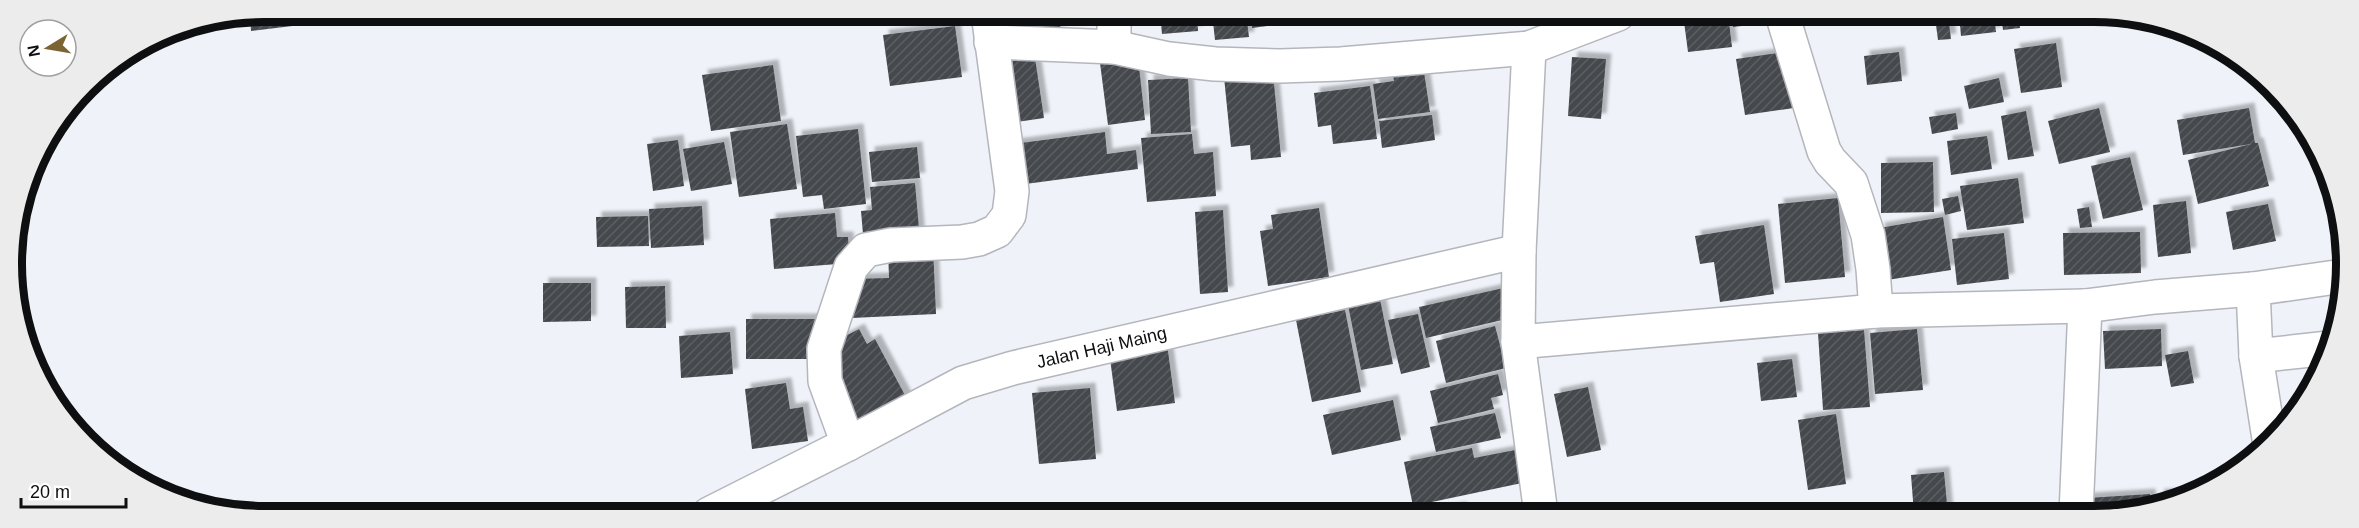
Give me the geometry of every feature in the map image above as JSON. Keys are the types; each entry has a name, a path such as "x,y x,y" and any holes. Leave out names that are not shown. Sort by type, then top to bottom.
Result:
{"street":[{"path":"1114,22 1114,47"},
{"path":"848,444 825,381 824,349 851,267 866,250 891,245 962,242 979,239 997,231 1009,215 1012,191 989,28 1114,47 1169,59 1215,64 1280,66 1341,64 1529,48 1597,22"},
{"path":"1784,22 1824,151 1830,161 1851,183 1861,214 1871,255 1876,311"},
{"path":"1529,48 1518,342 1540,506"},
{"name":"Jalan Haji Maing","path":"725,506 963,383 1013,368 1520,251"},
{"path":"1518,342 1876,311 2085,306 2155,297 2253,289 2336,277"},
{"path":"2253,289 2256,356 2268,433"},
{"path":"2076,506 2085,306"},
{"path":"2256,356 2321,349"}],"building":[{"path":"309,22 309,24 251,31 250,23"},
{"path":"1030,22 1060,22 1061,31 1031,35"},
{"path":"1161,22 1198,22 1198,31 1162,34"},
{"path":"1213,22 1247,22 1249,37 1215,40"},
{"path":"1251,22 1290,23 1252,28"},
{"path":"1684,22 1729,22 1732,47 1688,52"},
{"path":"1733,22 1767,22 1767,23 1733,27"},
{"path":"1960,22 1995,22 1996,32 1961,36"},
{"path":"2002,22 2019,22 2020,28 2003,30"},
{"path":"1949,23 1951,39 1938,40 1936,25"},
{"path":"955,26 962,77 890,86 883,35"},
{"path":"2056,43 2062,87 2021,93 2014,49"},
{"path":"1785,52 1794,108 1745,115 1736,59"},
{"path":"1899,52 1902,81 1867,85 1864,56"},
{"path":"1572,57 1606,59 1601,119 1568,116"},
{"path":"1035,58 1044,118 1010,123 1002,62"},
{"path":"1138,58 1145,120 1108,125 1100,63"},
{"path":"773,65 781,121 711,131 702,75"},
{"path":"1423,65 1430,112 1378,119 1373,84 1394,81 1392,69"},
{"path":"1273,73 1281,157 1251,160 1250,145 1231,147 1224,77"},
{"path":"1188,78 1191,132 1151,134 1148,80"},
{"path":"1999,78 2004,102 1969,109 1964,86"},
{"path":"1370,86 1377,139 1333,144 1331,125 1318,127 1314,93"},
{"path":"2099,108 2110,152 2059,164 2048,121"},
{"path":"2249,108 2255,143 2258,143 2269,186 2198,204 2188,160 2251,144 2183,155 2177,120"},
{"path":"2026,111 2034,156 2008,160 2001,116"},
{"path":"1956,113 1958,129 1932,134 1929,117"},
{"path":"1432,115 1435,140 1382,148 1379,121"},
{"path":"787,124 797,189 739,197 730,132"},
{"path":"858,129 866,204 824,209 822,195 803,197 796,136"},
{"path":"1105,132 1107,154 1136,150 1138,169 1018,185 1013,144"},
{"path":"1192,134 1194,154 1213,152 1216,196 1147,202 1141,138"},
{"path":"1987,136 1992,169 1951,175 1947,141"},
{"path":"678,140 684,186 653,191 647,144"},
{"path":"724,142 732,184 691,191 683,149"},
{"path":"917,147 920,178 872,182 869,152"},
{"path":"2130,157 2143,210 2103,219 2091,166"},
{"path":"1933,162 1934,212 1881,213 1881,163"},
{"path":"2018,178 2024,223 1967,230 1960,186"},
{"path":"915,183 920,240 864,246 861,211 872,210 870,187"},
{"path":"1958,196 1961,211 1945,215 1942,199"},
{"path":"1838,198 1845,277 1785,283 1778,204"},
{"path":"2186,201 2191,253 2158,257 2153,205"},
{"path":"2268,204 2276,241 2233,250 2226,212"},
{"path":"702,206 704,245 651,248 649,209"},
{"path":"2089,207 2092,227 2080,228 2077,209"},
{"path":"1319,208 1329,277 1268,286 1260,231 1273,229 1271,215"},
{"path":"1223,210 1228,292 1200,294 1195,212"},
{"path":"835,213 837,237 848,237 850,263 774,269 770,219"},
{"path":"648,216 649,246 597,247 596,217"},
{"path":"1943,217 1951,270 1887,280 1879,228"},
{"path":"1764,225 1774,294 1720,302 1714,262 1700,264 1695,236"},
{"path":"2140,232 2141,273 2064,275 2063,233"},
{"path":"2004,233 2009,279 1957,285 1952,239"},
{"path":"933,247 936,314 852,318 850,279 889,278 888,248"},
{"path":"543,283 591,283 591,321 543,322"},
{"path":"665,286 666,328 626,328 625,287"},
{"path":"1508,287 1515,317 1426,338 1419,307"},
{"path":"1380,299 1393,364 1361,370 1348,305"},
{"path":"1345,310 1361,392 1312,402 1296,320"},
{"path":"1418,314 1430,367 1401,374 1388,320"},
{"path":"746,319 819,319 819,359 746,359"},
{"path":"1495,326 1506,368 1446,383 1436,341"},
{"path":"859,329 867,344 875,339 907,399 859,425 827,365 832,343"},
{"path":"1917,329 1923,390 1875,394 1870,333"},
{"path":"2161,329 2162,366 2105,369 2103,331"},
{"path":"1864,330 1870,407 1823,410 1818,333"},
{"path":"730,332 733,374 681,378 679,336"},
{"path":"1167,344 1175,403 1117,411 1109,351"},
{"path":"2188,351 2194,383 2171,387 2165,355"},
{"path":"1792,359 1797,397 1761,401 1757,363"},
{"path":"1498,374 1503,395 1491,398 1494,409 1438,423 1430,391"},
{"path":"786,383 790,409 803,407 808,441 752,449 745,389"},
{"path":"1588,387 1601,450 1567,457 1554,394"},
{"path":"1090,388 1096,459 1039,464 1032,393"},
{"path":"1393,400 1401,440 1332,455 1323,415"},
{"path":"1495,413 1501,438 1436,452 1430,427"},
{"path":"1836,414 1846,484 1808,490 1798,420"},
{"path":"1472,448 1474,458 1515,450 1522,483 1413,506 1404,462"},
{"path":"1944,472 1947,506 1913,506 1911,475"},
{"path":"2150,494 2150,499 2088,506 2087,498"}]}
